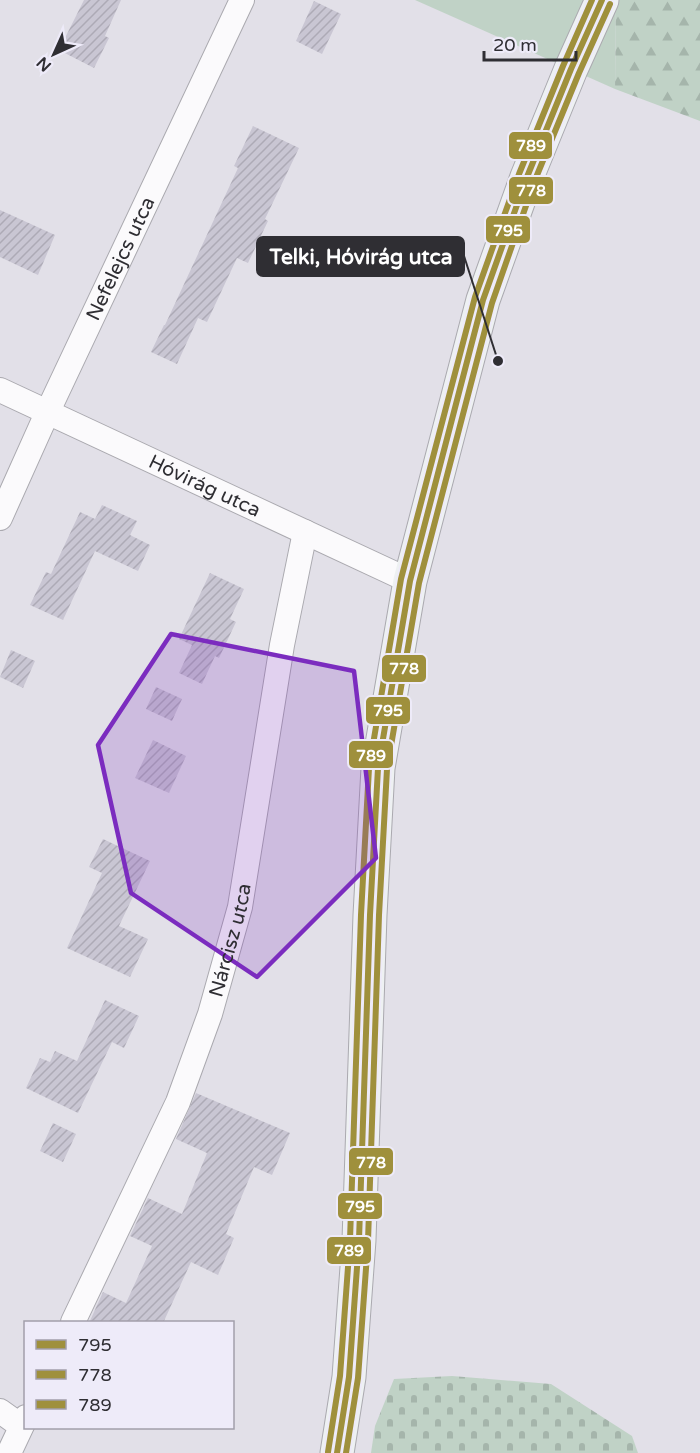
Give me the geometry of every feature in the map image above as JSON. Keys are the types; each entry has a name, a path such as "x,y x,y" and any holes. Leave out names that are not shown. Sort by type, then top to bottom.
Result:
{"main road":[{"path":"337,1453 349,1377 359,1240 370,915 378,768 410,582 483,300 527,177 602,0"}],"street":[{"name":"Nefelejcs utca","path":"0,518 48,411 242,0"},
{"name":"Hóvirág utca","path":"0,390 410,582"},
{"name":"Nárcisz utca","path":"74,1321 178,1102 210,1014 240,907 282,645 305,532"},
{"path":"0,1411 23,1422 9,1453"}],"highlighted area":[{"path":"171,634 354,671 376,858 257,977 131,893 98,745"}],"green space":[{"path":"415,0 616,0 615,89"},
{"path":"616,0 700,0 700,121 615,89"},
{"path":"452,1376 551,1384 632,1436 638,1453 371,1453 375,1426 394,1379"}],"building":[{"path":"84,0 121,0 105,36 109,38 94,68 59,50"},
{"path":"314,1 341,14 322,54 296,41"},
{"path":"253,126 299,148 265,219 268,221 248,263 237,258 207,322 198,318 177,364 151,352 238,168 234,166"},
{"path":"0,210 55,235 38,275 0,257"},
{"path":"102,505 137,521 130,535 150,545 138,571 95,551 63,620 30,605 46,572 51,574 80,512 95,519"},
{"path":"210,573 244,589 230,619 236,622 219,658 215,656 202,684 179,673 192,645 179,639"},
{"path":"11,650 35,661 23,688 0,677"},
{"path":"156,687 182,699 172,721 146,709"},
{"path":"153,740 186,756 169,793 135,778"},
{"path":"103,839 150,861 119,926 148,939 130,977 67,948 102,873 89,867"},
{"path":"105,1000 139,1016 124,1048 112,1042 78,1113 26,1088 40,1058 50,1062 55,1051 77,1061"},
{"path":"196,1093 290,1133 272,1175 254,1167 226,1234 234,1238 218,1275 191,1262 164,1321 90,1321 103,1292 126,1303 152,1246 130,1236 148,1198 182,1214 207,1153 176,1139"},
{"path":"53,1123 76,1134 63,1162 40,1151"}],"transit line":[{"name":"789","path":"328,1452 340,1376 350,1240 361,915 369,768 401,579 475,297 519,174 592,0"},
{"name":"795","path":"337,1453 349,1377 359,1240 370,915 378,768 410,581 483,300 527,177 602,0"},
{"name":"778","path":"346,1453 358,1378 368,1241 379,915 387,769 419,583 492,303 535,180 610,4"}],"place":[{"name":"Telki, Hóvirág utca","path":"498,361"}]}
